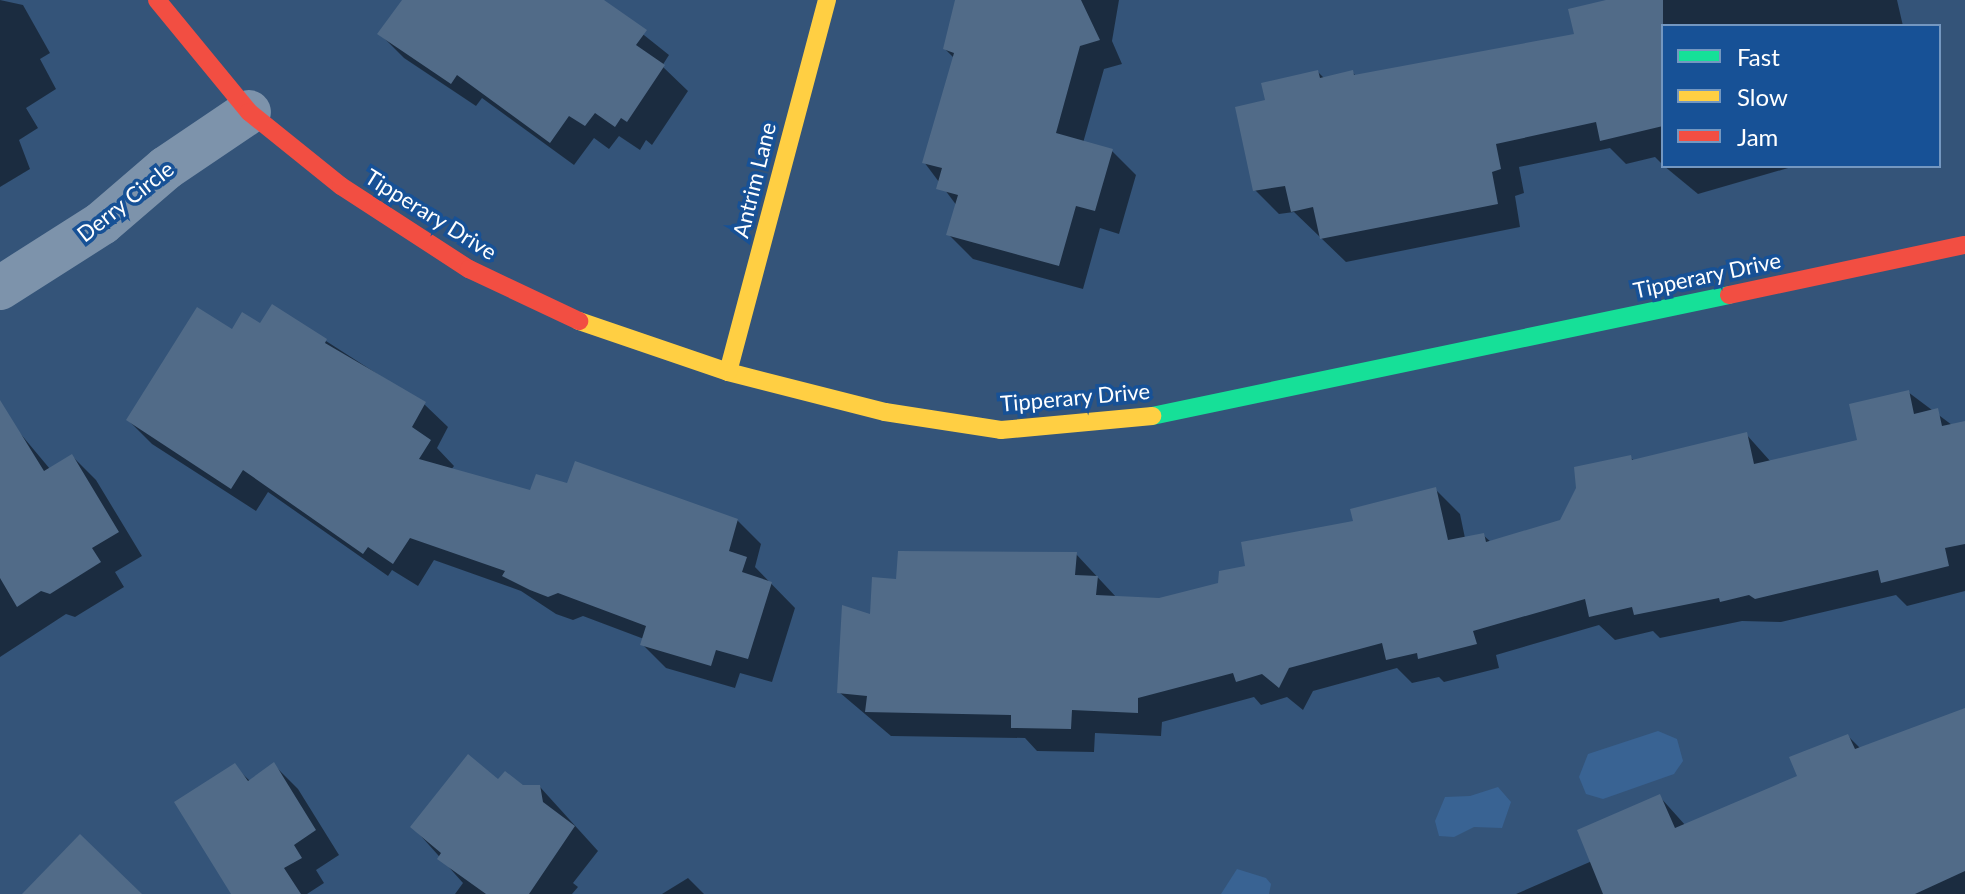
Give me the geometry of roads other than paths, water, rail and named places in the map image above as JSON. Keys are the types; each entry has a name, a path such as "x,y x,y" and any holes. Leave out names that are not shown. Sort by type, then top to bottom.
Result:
{"street":[{"name":"Tipperary Drive","path":"157,0 249,112 341,186 469,269 607,334 728,372 885,412 1001,430 1130,421 1965,245"},
{"name":"Antrim Lane","path":"728,372 827,0"},
{"name":"Derry Circle","path":"0,288 102,223 166,168 249,112"}],"water":[{"path":"1658,731 1677,739 1683,761 1674,774 1603,799 1586,794 1579,777 1588,754"},
{"path":"1498,787 1511,802 1502,828 1474,827 1454,837 1439,836 1435,821 1445,797 1470,796"},
{"path":"1237,869 1266,878 1271,884 1269,894 1221,894"}]}
